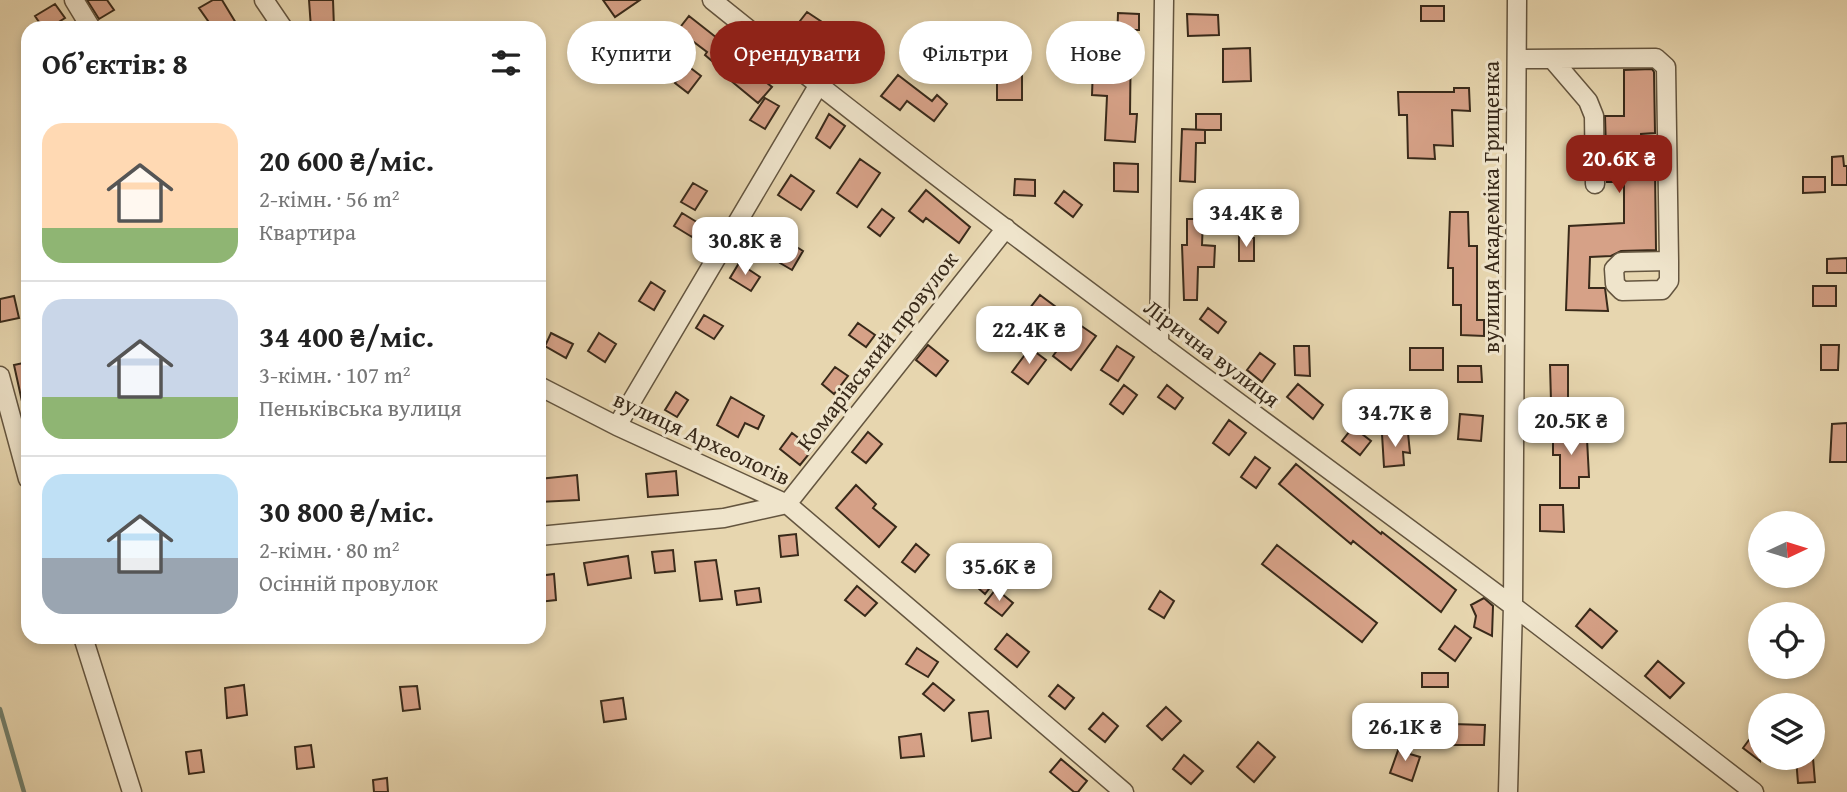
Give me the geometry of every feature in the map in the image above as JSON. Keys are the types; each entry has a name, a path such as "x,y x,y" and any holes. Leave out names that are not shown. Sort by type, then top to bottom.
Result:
{"street":[{"path":"75,0 87,21"},
{"path":"264,0 278,21"},
{"name":"Лірична вулиця","path":"712,0 818,86 1513,607 1754,792"},
{"path":"1159,344 1164,0"},
{"name":"вулиця Академіка Грищенка","path":"1508,792 1513,607 1517,0"},
{"path":"1517,59 1656,58 1666,67 1669,261"},
{"path":"1552,59 1588,101 1594,116 1595,184"},
{"path":"617,426 818,86"},
{"name":"Комарівський провулок","path":"787,504 1006,228"},
{"path":"0,376 21,452"},
{"name":"вулиця Археологів","path":"546,390 617,426 787,504 1124,792"},
{"path":"546,535 724,517 787,504"},
{"path":"85,644 132,792"}],"building":[{"path":"87,0 107,0 114,10 99,19"},
{"path":"213,0 222,0 235,21 208,21 199,8"},
{"path":"309,0 333,0 334,21 310,21"},
{"path":"603,0 640,0 615,17"},
{"path":"55,4 65,18 60,21 38,21 35,16"},
{"path":"1421,6 1444,6 1444,21 1421,21"},
{"path":"807,12 820,21 800,21"},
{"path":"1118,13 1139,14 1139,21 1118,21"},
{"path":"1187,14 1218,15 1219,35 1188,36"},
{"path":"696,22 710,32 710,59 705,55 707,52 696,44"},
{"path":"1250,48 1251,81 1223,82 1223,49"},
{"path":"1652,69 1655,133 1641,134 1641,153 1642,171 1655,170 1656,250 1621,251 1611,256 1590,257 1589,288 1605,288 1608,311 1566,310 1569,226 1624,223 1624,182 1607,182 1605,116 1624,116 1624,70"},
{"path":"898,75 899,84 910,84 932,101 937,95 947,104 934,121 907,101 900,110 881,96"},
{"path":"676,84 695,84 688,93"},
{"path":"735,84 768,84 772,87 758,103"},
{"path":"997,84 1022,84 1022,100 997,100"},
{"path":"1092,84 1130,84 1130,114 1137,114 1135,142 1105,140 1107,96 1092,95"},
{"path":"1454,88 1469,88 1470,111 1452,110 1453,146 1434,145 1435,159 1408,158 1407,115 1399,115 1398,92 1454,92"},
{"path":"765,98 779,106 765,129 750,120"},
{"path":"829,114 845,126 830,148 816,138"},
{"path":"1196,114 1221,114 1221,130 1196,130"},
{"path":"1182,129 1205,130 1205,143 1196,143 1195,182 1180,181"},
{"path":"1843,156 1844,166 1847,166 1847,185 1832,185 1832,157"},
{"path":"860,159 880,173 857,207 837,193"},
{"path":"1114,163 1138,164 1138,192 1114,191"},
{"path":"791,175 814,191 801,210 778,195"},
{"path":"1803,177 1825,177 1825,192 1803,193"},
{"path":"1015,179 1035,180 1035,196 1014,195"},
{"path":"693,183 707,191 695,210 681,202"},
{"path":"926,190 970,227 959,243 926,218 923,222 909,211"},
{"path":"1064,191 1082,205 1073,217 1055,203"},
{"path":"882,209 894,218 880,236 868,227"},
{"path":"1450,212 1468,212 1469,246 1477,246 1477,320 1484,320 1484,336 1461,335 1461,305 1453,305 1453,268 1448,268"},
{"path":"682,213 700,224 692,237 674,226"},
{"path":"1187,219 1203,219 1202,245 1215,246 1214,267 1198,267 1197,300 1184,300 1182,245 1187,245"},
{"path":"1239,237 1254,238 1254,261 1239,261"},
{"path":"792,244 803,251 792,270 780,263"},
{"path":"1847,258 1847,273 1827,273 1827,259"},
{"path":"739,263 760,277 751,291 730,278"},
{"path":"651,282 665,291 654,310 639,301"},
{"path":"1813,286 1836,286 1836,306 1813,306"},
{"path":"1040,295 1056,307 1039,329 1023,317"},
{"path":"14,296 19,318 0,322 0,299"},
{"path":"1208,308 1226,322 1218,333 1200,319"},
{"path":"704,315 723,326 714,339 696,328"},
{"path":"858,323 875,335 866,347 849,335"},
{"path":"1077,323 1096,336 1071,370 1053,356"},
{"path":"551,333 573,344 566,358 546,347"},
{"path":"599,333 616,344 605,362 588,351"},
{"path":"928,345 948,361 936,376 916,360"},
{"path":"1821,345 1839,345 1838,370 1821,370"},
{"path":"1117,346 1134,357 1118,381 1101,370"},
{"path":"1294,346 1309,346 1310,376 1295,375"},
{"path":"1030,348 1046,360 1028,384 1012,372"},
{"path":"1410,348 1443,348 1443,370 1410,370"},
{"path":"1260,353 1275,364 1262,382 1247,370"},
{"path":"21,364 21,397 14,365"},
{"path":"1550,365 1568,365 1568,402 1551,401"},
{"path":"1458,366 1481,366 1482,382 1458,382"},
{"path":"835,367 848,376 834,394 822,384"},
{"path":"1298,384 1323,405 1313,419 1287,397"},
{"path":"1124,385 1137,395 1123,414 1110,404"},
{"path":"1167,385 1183,398 1175,409 1158,397"},
{"path":"676,392 688,400 677,417 665,410"},
{"path":"731,397 764,416 758,429 745,423 738,437 717,425"},
{"path":"1460,414 1483,416 1481,441 1458,439"},
{"path":"1229,420 1246,433 1229,455 1213,443"},
{"path":"1847,423 1847,462 1830,462 1832,424"},
{"path":"1353,427 1371,441 1360,455 1342,441"},
{"path":"1553,428 1575,429 1575,439 1587,439 1589,477 1579,477 1579,488 1560,488 1560,455 1553,455"},
{"path":"868,432 882,444 866,463 852,452"},
{"path":"792,433 813,449 800,465 780,449"},
{"path":"1408,433 1410,453 1403,452 1404,465 1384,467 1382,434"},
{"path":"1255,457 1270,468 1256,488 1241,477"},
{"path":"1296,464 1381,534 1382,532 1456,590 1441,612 1353,541 1351,544 1279,484"},
{"path":"676,471 678,495 648,497 646,474"},
{"path":"577,475 579,500 546,502 546,478"},
{"path":"856,485 876,504 873,508 896,527 879,547 836,508"},
{"path":"1540,505 1563,505 1564,532 1540,531"},
{"path":"796,534 798,555 781,557 779,536"},
{"path":"916,544 929,555 915,572 902,562"},
{"path":"1277,545 1377,623 1362,642 1262,564"},
{"path":"673,550 675,571 655,573 652,552"},
{"path":"628,556 631,578 588,585 584,563"},
{"path":"716,560 722,599 700,601 695,562"},
{"path":"980,569 995,581 985,594 970,581"},
{"path":"554,574 556,600 546,601 546,575"},
{"path":"857,586 877,603 865,616 845,600"},
{"path":"759,588 761,602 737,605 735,591"},
{"path":"996,589 1013,603 1002,616 985,603"},
{"path":"1160,591 1174,601 1164,618 1149,609"},
{"path":"1484,598 1493,606 1492,636 1474,627 1476,616 1471,605"},
{"path":"1590,609 1617,631 1602,648 1576,626"},
{"path":"1455,626 1471,638 1455,661 1439,649"},
{"path":"1007,634 1029,652 1017,667 995,649"},
{"path":"917,648 938,662 928,677 906,664"},
{"path":"1658,661 1684,683 1670,698 1645,676"},
{"path":"1422,673 1448,673 1448,687 1422,687"},
{"path":"933,683 954,700 944,711 923,694"},
{"path":"244,685 247,715 227,718 225,688"},
{"path":"1058,685 1074,698 1065,709 1049,696"},
{"path":"417,686 420,709 403,711 400,687"},
{"path":"623,698 626,719 604,722 601,701"},
{"path":"1166,707 1181,721 1162,740 1147,726"},
{"path":"988,711 991,738 972,741 969,713"},
{"path":"1103,713 1118,726 1105,742 1089,729"},
{"path":"1452,724 1485,725 1484,745 1452,745"},
{"path":"921,734 924,756 901,758 899,737"},
{"path":"1258,742 1275,757 1254,782 1237,767"},
{"path":"1401,742 1412,745 1410,754 1420,757 1412,781 1390,773"},
{"path":"311,745 314,767 297,769 295,747"},
{"path":"201,750 204,772 189,774 186,752"},
{"path":"1184,755 1203,771 1191,784 1173,769"},
{"path":"1061,759 1087,781 1078,792 1074,792 1050,772"},
{"path":"1797,770 1814,770 1815,782 1798,783"},
{"path":"387,778 388,792 374,792 373,780"}],"waterway":[{"path":"0,709 24,792"}]}
